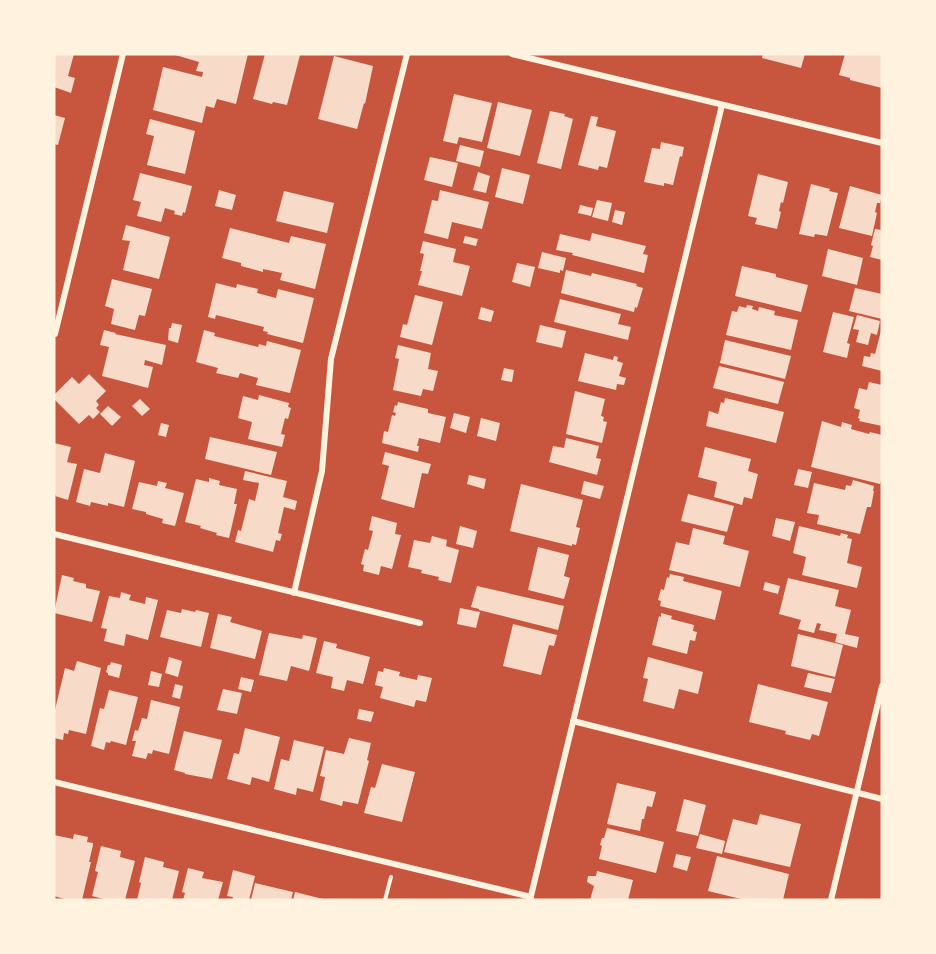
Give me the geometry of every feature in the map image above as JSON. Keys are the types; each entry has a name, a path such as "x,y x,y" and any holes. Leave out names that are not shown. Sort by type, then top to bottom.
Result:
{"street":[{"path":"55,334 123,54"},
{"path":"294,593 322,471 331,360 407,54"},
{"path":"512,54 882,143"},
{"path":"54,782 530,899 722,105"},
{"path":"54,534 420,623"},
{"path":"831,900 882,686"},
{"path":"573,721 882,799"}],"path":[{"path":"385,900 394,864"}],"building":[{"path":"54,54 74,54 68,76 75,78 71,93 54,87"},
{"path":"172,54 248,54 236,104 217,99 214,108 206,106 202,123 153,110 163,67 202,77 203,72 196,71 199,62"},
{"path":"265,54 300,55 287,105 253,99"},
{"path":"763,54 805,54 801,68 762,58"},
{"path":"845,54 882,54 882,88 839,75"},
{"path":"334,56 373,66 357,129 318,119"},
{"path":"454,94 492,103 482,142 459,137 457,144 443,141"},
{"path":"498,102 532,110 520,156 487,148"},
{"path":"550,111 565,114 564,116 573,119 561,169 537,163"},
{"path":"54,115 65,118 58,145 54,144"},
{"path":"591,116 598,117 596,126 616,131 607,168 599,166 598,170 578,165"},
{"path":"150,119 195,131 185,174 147,165 154,136 146,134"},
{"path":"661,142 684,147 673,185 664,183 664,186 644,182 652,148 660,149"},
{"path":"460,145 484,151 480,167 456,161"},
{"path":"430,157 458,163 452,187 424,180"},
{"path":"502,168 530,175 523,204 495,197"},
{"path":"478,172 490,176 486,193 473,190"},
{"path":"140,173 192,186 185,213 183,212 182,216 174,214 175,211 165,208 161,222 137,216 141,202 133,200"},
{"path":"758,174 788,182 783,203 781,202 777,229 755,224 757,218 748,216"},
{"path":"811,184 838,193 827,236 815,234 814,237 799,234"},
{"path":"850,186 882,195 880,203 877,203 872,236 839,228"},
{"path":"219,190 236,195 232,210 215,206"},
{"path":"440,190 489,202 482,229 452,222 448,239 424,233 432,200 438,201"},
{"path":"284,191 334,203 327,233 276,221"},
{"path":"597,200 612,203 608,221 592,217"},
{"path":"580,205 593,208 591,216 578,213"},
{"path":"615,210 625,212 622,225 612,222"},
{"path":"126,225 170,237 159,279 123,270 130,241 122,240"},
{"path":"230,228 289,243 291,236 326,244 315,289 280,280 282,273 263,269 263,272 222,258"},
{"path":"875,229 882,230 882,260 870,257"},
{"path":"592,233 646,246 643,254 648,255 644,273 556,250 560,234 590,241"},
{"path":"465,236 478,239 476,246 463,243"},
{"path":"423,241 456,249 453,262 470,266 462,296 418,285 424,254 420,253"},
{"path":"828,249 863,258 857,285 822,276"},
{"path":"542,252 566,258 563,271 560,270 560,273 538,268"},
{"path":"517,263 535,267 530,287 512,282"},
{"path":"742,266 808,285 801,312 735,296"},
{"path":"566,270 591,276 592,273 637,284 636,286 643,288 637,308 635,307 634,312 561,293"},
{"path":"112,279 152,289 145,316 139,315 135,330 111,324 114,309 105,306"},
{"path":"216,283 236,288 237,284 258,289 257,293 276,298 278,289 314,298 303,343 267,334 268,332 263,331 264,327 216,315 215,319 208,317"},
{"path":"855,288 882,294 882,319 849,311"},
{"path":"415,295 443,302 432,345 400,337 403,324 407,325"},
{"path":"560,299 621,314 618,324 631,327 628,340 554,322"},
{"path":"747,305 753,306 752,309 758,311 759,307 775,311 774,315 798,320 791,350 726,335 732,311 737,312 739,306 746,308"},
{"path":"481,307 494,311 491,322 478,319"},
{"path":"833,312 854,317 847,343 850,344 847,358 823,352"},
{"path":"857,315 880,321 877,335 871,333 868,345 856,342 859,330 853,329"},
{"path":"172,323 182,325 178,343 168,340"},
{"path":"540,325 566,331 562,348 536,342"},
{"path":"104,330 166,345 162,365 145,360 144,365 153,367 148,388 102,376 109,347 100,345"},
{"path":"204,330 215,333 214,336 258,347 259,344 266,346 267,341 301,350 290,393 256,385 258,378 240,373 238,378 216,373 218,368 196,362"},
{"path":"881,331 882,371 862,366 864,356 870,357 871,353 875,354"},
{"path":"725,340 791,356 785,379 720,363"},
{"path":"398,345 431,353 428,369 438,371 433,391 423,389 421,396 393,390 399,359 395,358"},
{"path":"585,353 613,360 614,356 618,357 617,361 623,363 619,376 626,378 624,385 617,384 616,390 578,381"},
{"path":"719,366 784,382 778,404 713,388"},
{"path":"504,368 514,370 512,382 501,380"},
{"path":"89,374 106,391 96,401 99,405 96,408 100,412 93,419 89,415 79,424 54,399 54,395 72,377 79,384"},
{"path":"869,382 882,385 882,426 859,421 860,410 854,408 859,388 867,390"},
{"path":"575,391 605,399 601,416 604,417 603,421 607,422 602,443 566,434"},
{"path":"259,395 289,403 288,407 291,408 288,419 285,418 281,434 285,435 282,447 248,439 252,422 238,418 243,396 258,400"},
{"path":"725,398 784,412 776,443 706,426 709,411 718,414 721,402 724,403"},
{"path":"140,399 150,409 142,416 132,406"},
{"path":"398,402 428,409 428,413 446,417 440,443 419,438 418,452 382,443 384,431 388,432 392,415 395,416 396,413 393,412 395,405 397,406"},
{"path":"108,406 121,417 112,426 100,414"},
{"path":"454,413 470,417 466,433 450,428"},
{"path":"481,418 500,423 496,441 477,436"},
{"path":"822,421 841,427 842,422 852,425 851,429 882,435 880,484 811,467"},
{"path":"161,423 169,425 166,437 158,435"},
{"path":"210,437 277,452 271,475 205,459"},
{"path":"566,438 599,446 596,458 601,459 597,475 549,462 553,446 564,448"},
{"path":"54,443 71,447 67,462 77,464 68,500 54,494"},
{"path":"705,447 751,459 748,471 758,474 752,499 744,497 742,505 714,497 717,482 698,477"},
{"path":"385,452 431,464 428,474 422,473 414,508 381,499 389,466 382,464"},
{"path":"105,453 135,461 124,507 91,502 90,506 76,502 84,469 100,473"},
{"path":"798,469 812,472 808,488 794,485"},
{"path":"245,471 287,481 283,497 297,501 295,510 284,507 278,533 282,534 280,541 276,540 273,552 235,542 238,530 241,531 249,499 255,501 259,483 243,480"},
{"path":"469,475 486,479 484,489 467,484"},
{"path":"209,478 220,481 219,485 237,489 234,504 237,504 229,538 185,522 196,479 209,482"},
{"path":"853,480 874,486 871,507 867,507 860,534 817,524 819,515 807,513 814,483 845,490 846,485 851,486"},
{"path":"158,481 167,483 165,488 184,493 175,526 162,523 163,519 146,514 146,512 132,509 139,482 157,486"},
{"path":"584,481 604,486 600,499 581,494"},
{"path":"521,484 583,500 576,527 580,528 576,545 572,544 572,546 510,531"},
{"path":"688,494 734,506 727,532 681,521"},
{"path":"372,516 397,523 395,534 401,535 392,569 381,566 379,575 363,571 364,565 361,564 373,531 369,530"},
{"path":"776,518 795,522 790,541 772,536"},
{"path":"460,526 477,531 473,548 456,544"},
{"path":"799,526 840,536 841,533 852,539 847,563 862,567 857,588 802,575 806,557 793,553"},
{"path":"693,528 725,536 723,544 749,551 740,587 669,570 676,542 689,545"},
{"path":"432,536 447,540 446,546 459,550 451,583 438,580 439,577 421,573 422,570 408,567 414,540 430,543"},
{"path":"538,547 569,555 564,576 570,578 564,599 528,590"},
{"path":"670,574 684,577 683,581 722,591 715,620 660,606 661,601 658,600 661,589 664,590"},
{"path":"62,575 86,584 86,588 100,591 92,622 54,613"},
{"path":"788,578 839,590 835,606 851,610 845,634 859,637 857,648 835,642 837,634 819,630 821,624 817,623 814,633 798,629 801,620 779,614"},
{"path":"765,582 780,586 778,594 763,590"},
{"path":"477,586 564,606 558,630 471,607"},
{"path":"121,592 131,595 129,600 145,604 146,597 158,600 148,640 126,634 124,646 104,641 107,629 101,628 109,596 120,598"},
{"path":"460,608 480,612 476,628 457,624"},
{"path":"182,609 209,613 201,647 160,637 167,610 181,613"},
{"path":"661,613 672,616 671,619 694,625 693,631 697,632 695,641 690,640 687,654 652,645"},
{"path":"218,614 232,617 230,622 262,631 255,659 210,648"},
{"path":"513,624 557,635 554,646 549,645 541,675 503,666"},
{"path":"269,633 302,639 303,635 317,638 309,671 291,666 287,681 259,675"},
{"path":"798,634 843,645 835,677 791,666"},
{"path":"324,641 337,644 336,648 370,657 363,684 347,680 344,691 331,688 333,677 316,673"},
{"path":"169,657 182,661 178,677 165,673"},
{"path":"648,657 703,672 698,694 679,689 674,709 643,701 648,679 643,678"},
{"path":"77,661 101,668 86,734 69,730 68,734 64,733 63,740 54,738 54,714 65,668 74,671"},
{"path":"111,662 122,665 119,678 108,675 106,672"},
{"path":"384,668 400,672 399,676 417,680 418,675 432,678 426,702 416,700 414,707 380,698 383,687 375,685 378,671 383,672"},
{"path":"151,671 162,674 159,687 148,685"},
{"path":"808,673 835,679 831,693 804,687"},
{"path":"241,677 254,680 251,692 238,689"},
{"path":"175,684 183,686 180,699 172,697"},
{"path":"758,684 828,702 819,736 812,734 810,740 785,734 786,731 749,722"},
{"path":"223,689 242,693 237,714 217,710"},
{"path":"109,690 138,697 126,745 106,742 104,750 91,746 100,708 104,709"},
{"path":"151,700 180,707 169,754 153,750 152,754 148,753 146,759 132,756 136,741 132,741 142,718 147,719"},
{"path":"359,709 374,712 371,722 357,719"},
{"path":"245,728 280,737 269,782 252,777 250,785 227,779 234,753 239,754"},
{"path":"184,731 222,740 212,779 174,770"},
{"path":"349,738 371,743 358,804 343,801 342,806 320,800 325,777 320,776 326,750 344,754"},
{"path":"294,740 324,747 313,792 297,788 296,795 274,789 281,759 289,761"},
{"path":"382,764 415,772 402,822 364,813 371,787 375,788"},
{"path":"617,783 656,792 652,807 647,806 640,831 607,824"},
{"path":"684,799 706,805 698,836 676,831"},
{"path":"760,814 801,824 790,867 724,852 733,819 757,825"},
{"path":"607,828 664,842 656,873 599,859 602,846 600,845"},
{"path":"74,834 88,837 87,842 93,843 82,900 68,900 54,896 54,835 73,839"},
{"path":"700,834 725,841 722,854 696,848"},
{"path":"101,846 121,851 120,857 135,861 125,900 107,900 92,896"},
{"path":"676,854 691,857 687,871 673,867"},
{"path":"717,856 789,874 783,900 745,900 708,891"},
{"path":"145,857 164,862 163,867 179,871 172,900 137,900"},
{"path":"188,868 204,872 202,878 223,882 218,900 183,900 185,893 182,892"},
{"path":"233,870 255,876 249,900 232,900 233,897 227,896"},
{"path":"597,871 633,880 628,900 590,900 594,886 587,882 588,876 596,876"},
{"path":"255,883 293,892 291,900 251,900"},
{"path":"295,892 323,899 323,900 293,900"}]}
